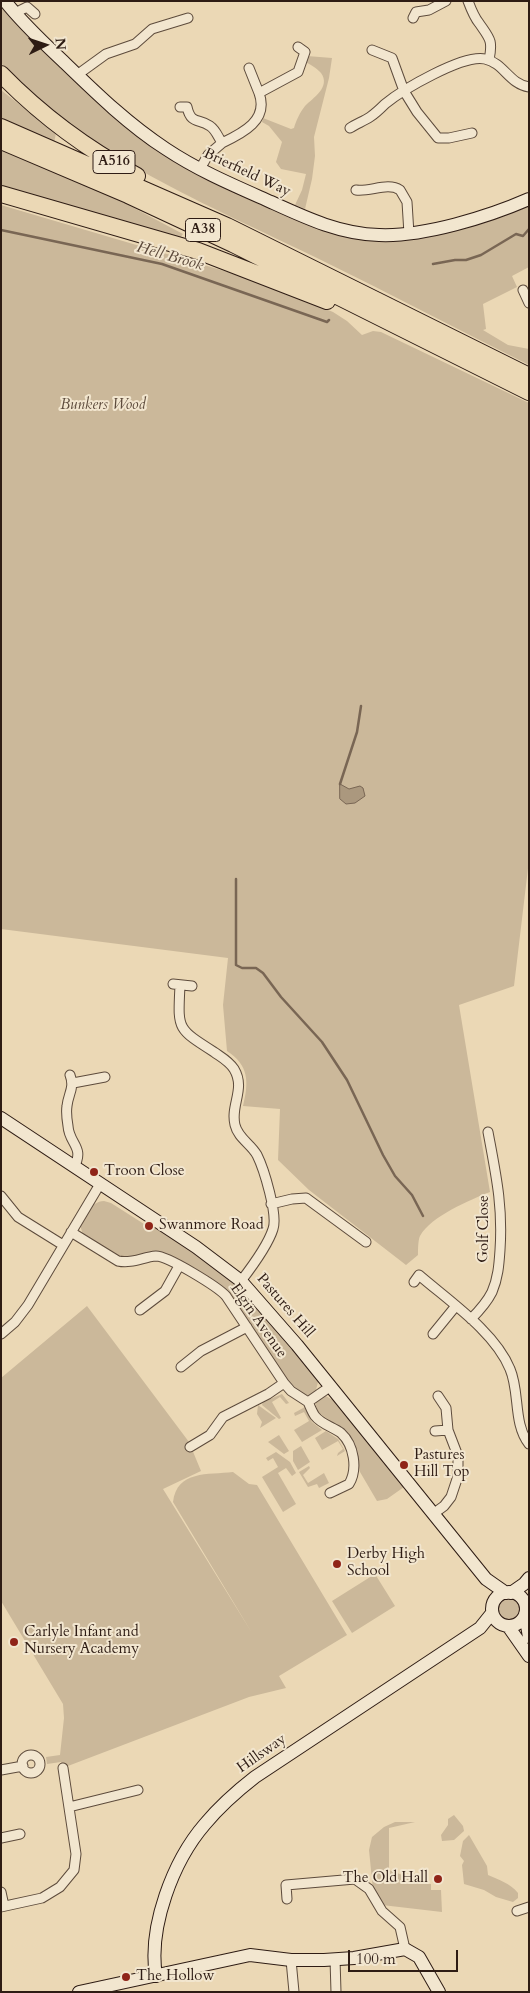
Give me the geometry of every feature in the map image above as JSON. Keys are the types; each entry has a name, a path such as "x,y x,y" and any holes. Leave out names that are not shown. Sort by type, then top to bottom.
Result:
{"highway":[{"name":"A516","path":"1,74 50,119 93,150 226,226"},
{"name":"A38","path":"1,126 226,226 529,376"},
{"name":"A38","path":"1,141 233,244 529,392"},
{"path":"1,194 198,251 350,311 400,328"}],"street":[{"name":"Brierfield Way","path":"5,1 77,75 141,132 200,169 323,225 365,234 409,234 494,212 529,199"},
{"path":"413,18 416,12 429,10 446,1"},
{"path":"468,1 478,23 490,37 489,60"},
{"path":"15,13 27,7 35,14"},
{"path":"77,75 106,54 135,44 152,29 188,18"},
{"path":"259,93 298,72 305,52 298,47"},
{"path":"372,50 392,58 404,91 417,112 438,138 449,138 472,132"},
{"path":"350,128 361,127 370,117 404,91 464,60 479,58 489,60 500,66 518,84 529,87"},
{"path":"200,169 208,155 222,143 248,129 255,122 261,104 259,93 249,68"},
{"path":"180,107 187,107 192,119 212,127 222,143"},
{"path":"356,191 392,187 400,190 407,202 409,234"},
{"path":"523,290 529,304"},
{"path":"192,986 176,985 178,1018 182,1029 188,1036 227,1060 234,1069 238,1079 239,1092 234,1123 237,1130 257,1156 272,1204 273,1231 241,1281"},
{"path":"74,1167 79,1158 79,1152 68,1130 67,1107 71,1079 105,1077"},
{"name":"Pastures Hill","path":"1,1118 196,1247 241,1281 271,1313 486,1579 509,1593"},
{"name":"Golf Close","path":"470,1319 481,1309 491,1294 498,1276 502,1220 500,1196 488,1132"},
{"path":"1,1334 15,1322 28,1305 100,1184"},
{"path":"1,1196 18,1217 63,1245"},
{"path":"272,1204 306,1198 366,1242"},
{"path":"333,1231 339,1222"},
{"name":"Elgin Avenue","path":"71,1232 118,1261 126,1263 160,1256 170,1260 222,1292 284,1383 291,1391 308,1402"},
{"path":"140,1310 165,1291 179,1266"},
{"path":"414,1282 419,1275 470,1319 503,1354 511,1371 521,1429 529,1444"},
{"path":"433,1334 455,1306"},
{"path":"181,1367 201,1351 247,1327"},
{"path":"190,1447 210,1435 217,1419 284,1383"},
{"path":"330,1493 349,1484 354,1470 353,1458 343,1435 321,1422 315,1416 308,1402 331,1386"},
{"path":"433,1514 444,1506 451,1497 458,1476 458,1456 448,1430 446,1408 438,1396"},
{"path":"435,1431 448,1430"},
{"path":"529,1578 524,1584 495,1600 492,1610 495,1619 506,1626 529,1656"},
{"name":"Pastures Hill","path":"486,1579 492,1610"},
{"path":"506,1626 518,1624 525,1610 529,1588"},
{"path":"509,1593 520,1597 525,1610 529,1637"},
{"name":"Hillsway","path":"156,1976 154,1946 160,1915 174,1876 193,1839 223,1804 255,1777 480,1628 492,1610"},
{"name":"Hillsway","path":"480,1628 492,1629 506,1626"},
{"path":"1,1770 22,1766"},
{"path":"1,1892 3,1906 42,1898 60,1887 71,1875 76,1854 63,1768"},
{"path":"69,1807 138,1790"},
{"path":"1,1838 20,1834"},
{"path":"287,1899 286,1884 355,1879 369,1889 382,1910 400,1927 405,1949"},
{"path":"516,1911 529,1907"},
{"path":"79,1992 250,1955 291,1960 335,1959 405,1949 419,1957 439,1992"},
{"path":"335,1959 336,1992"},
{"path":"291,1960 294,1992"}],"green space":[{"path":"1,4 141,140 199,176 311,226 374,238 529,202 529,267 512,276 517,287 483,304 486,329 483,330 508,345 529,349 529,365 345,272 192,198 150,176 71,126 35,96 1,63"},
{"path":"307,56 332,58 329,78 314,137 315,156 305,209 295,205 302,190 306,174 281,169 276,162 282,142 269,126 262,122 263,118 291,129 294,128 303,108 320,92 324,78 317,69 304,61"},
{"path":"1,90 56,133 54,143 1,119"},
{"path":"1,150 119,200 183,234 180,238 1,185"},
{"name":"Bunkers Wood","path":"1,205 238,275 333,312 347,321 362,335 373,331 381,332 529,403 529,860 514,986 459,1005 490,1192 472,1199 433,1222 420,1236 418,1255 406,1265 309,1190 278,1160 280,1109 243,1106 246,1082 243,1068 240,1062 227,1051 223,1005 228,958 1,929"},
{"path":"104,1201 111,1203 144,1224 164,1232 198,1255 243,1290 311,1371 318,1382 315,1394 305,1396 286,1379 228,1295 168,1256 136,1258 114,1255 83,1235 80,1225 87,1213 92,1206"},
{"path":"87,1306 189,1442 201,1471 163,1489 252,1633 173,1502 176,1492 187,1479 204,1474 233,1472 249,1484 257,1485 347,1635 279,1676 286,1688 249,1697 60,1769 61,1762 47,1764 46,1757 60,1755 64,1718 63,1704 1,1601 1,1378"},
{"path":"282,1394 289,1403 286,1404 280,1397 272,1402 281,1418 279,1419 262,1405 263,1402"},
{"path":"326,1396 336,1402 404,1487 387,1499 377,1501 360,1472 353,1444 343,1430 318,1412 316,1400"},
{"path":"258,1405 276,1418 260,1428 262,1422 257,1414"},
{"path":"305,1407 312,1422 322,1430 302,1442 294,1430 309,1421 304,1412 295,1416 294,1413"},
{"path":"326,1431 338,1439 345,1451 337,1456 343,1449 338,1441 322,1450 315,1438"},
{"path":"279,1435 289,1451 284,1454 268,1442"},
{"path":"301,1446 310,1462 298,1470 293,1461 293,1451"},
{"path":"276,1452 290,1462 296,1473 292,1476 286,1468 278,1473 296,1504 283,1512 262,1477 278,1467 273,1458 268,1461 266,1458"},
{"path":"309,1466 310,1468 303,1475 308,1483 324,1473 329,1483 319,1488 317,1484 308,1487 299,1472"},
{"path":"375,1574 395,1606 352,1633 332,1601"},
{"path":"508,1598 516,1601 519,1609 516,1617 508,1620 500,1617 497,1609 500,1601"},
{"path":"454,1815 463,1826 464,1831 454,1840 442,1841 441,1835 448,1825 448,1819"},
{"path":"395,1822 415,1822 389,1828 389,1870 413,1879 425,1879 425,1884 431,1884 431,1890 441,1890 442,1912 382,1905 373,1890 369,1850 372,1837 384,1827"},
{"path":"469,1835 487,1866 488,1875 508,1884 518,1893 518,1898 513,1902 464,1884 462,1865 464,1861 460,1856 463,1841"}],"shaded area":[{"path":"340,784 349,789 360,786 363,788 365,796 355,803 346,804 340,799"}],"waterway":[{"path":"433,264 466,260 481,255 516,234 523,236 529,229"},
{"name":"Hell Brook","path":"1,230 162,264 327,322 329,320"},
{"path":"340,784 357,732 361,706"},
{"path":"236,879 236,965 242,968 256,968 263,973 281,997 322,1042 347,1080 395,1176 412,1195 423,1216"}],"place":[{"name":"Troon Close","path":"94,1172"},
{"name":"Swanmore Road","path":"149,1226"},
{"name":"Pastures Hill Top","path":"404,1465"},
{"name":"Derby High School","path":"337,1564"},
{"name":"Carlyle Infant and Nursery Academy","path":"14,1642"},
{"name":"The Old Hall","path":"438,1879"},
{"name":"The Hollow","path":"126,1977"}]}
